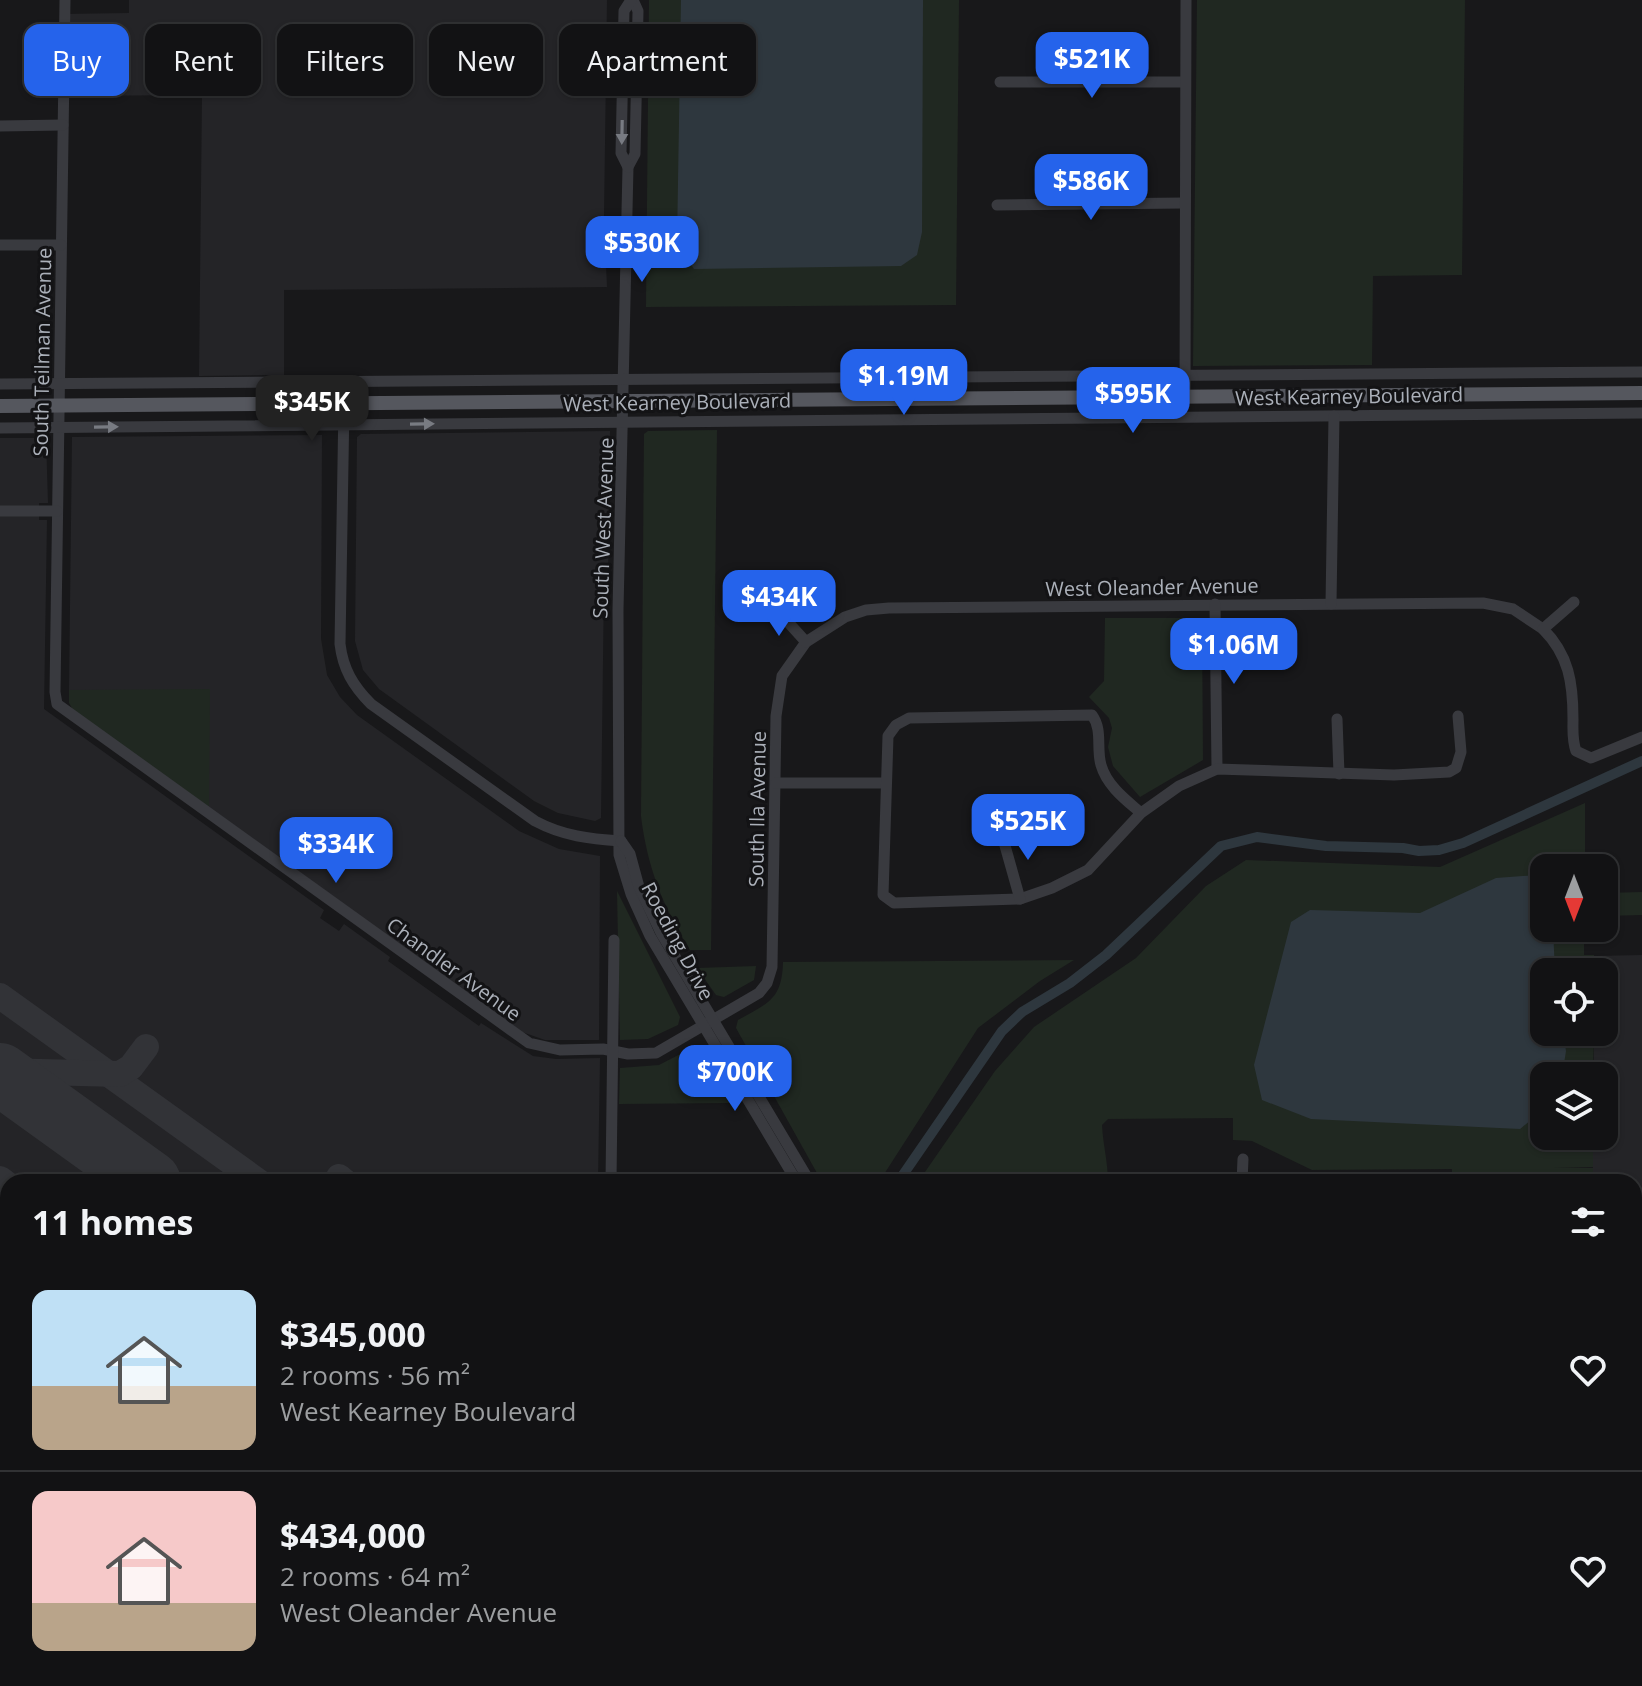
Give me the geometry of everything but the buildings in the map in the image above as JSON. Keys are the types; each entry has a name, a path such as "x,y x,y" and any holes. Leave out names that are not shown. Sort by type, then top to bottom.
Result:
{"main road":[{"name":"West Kearney Boulevard","path":"0,406 1642,393"}],"street":[{"name":"South Teilman Avenue","path":"57,704 65,0"},
{"name":"South West Avenue","path":"621,841 618,610 628,167 635,154 638,11 632,0"},
{"path":"1185,396 1186,0"},
{"path":"1000,82 1185,82"},
{"path":"0,126 63,125"},
{"path":"997,205 1184,203"},
{"path":"0,245 61,245"},
{"name":"West Kearney Boulevard","path":"0,384 1642,372"},
{"path":"344,403 340,644 346,671 353,684 371,704 535,821 579,838 621,841"},
{"name":"West Kearney Boulevard","path":"0,428 1642,413"},
{"path":"1331,604 1334,416"},
{"path":"0,511 57,511"},
{"path":"1574,602 1543,629 1568,664 1573,692 1573,741 1579,754 1598,757 1642,737"},
{"name":"West Oleander Avenue","path":"806,642 845,617 866,610 1483,603 1513,609 1543,629"},
{"path":"1215,604 1217,769"},
{"path":"777,610 806,642"},
{"name":"South Ila Avenue","path":"767,983 772,967 776,716 782,676 806,642"},
{"name":"Chandler Avenue","path":"57,704 521,1039 549,1049 656,1053 745,1003 767,983"},
{"path":"1141,813 1107,779 1101,766 1098,723 1092,715 909,718 896,725 888,736 883,895 894,903 1020,899 1052,888 1088,870 1141,813 1179,786 1217,769 1339,774 1449,772 1456,768 1461,752 1458,716"},
{"path":"1337,719 1339,774"},
{"path":"776,783 885,783"},
{"path":"1002,835 1020,899"},
{"name":"Roeding Drive","path":"621,841 630,854 648,908 793,1174"},
{"path":"611,1174 614,940"},
{"name":"Roeding Drive","path":"708,1023 805,1174"},
{"path":"1242,1174 1243,1159"}],"shaded area":[{"path":"129,0 607,0 607,24 559,24 559,96 606,96 604,216 607,287 284,290 284,375 199,376 202,96 261,96 261,24 145,24 145,95 129,96 129,24 63,24 63,14 129,13"},
{"path":"649,0 959,0 956,305 646,307 648,96 756,96 756,24 649,24"},
{"path":"681,0 923,0 922,232 917,255 901,266 694,269 677,243 679,96 756,96 756,24 681,24"},
{"path":"1197,0 1465,0 1462,275 1373,276 1372,365 1193,366"},
{"path":"717,430 711,950 690,950 658,886 647,852 641,816 644,434 648,431"},
{"path":"610,431 608,581 604,582 601,818 595,821 558,813 534,801 379,689 363,670 355,641 357,437 361,434"},
{"path":"322,435 321,639 327,675 340,697 357,715 519,831 559,849 600,856 599,1040 545,1040 522,1032 209,807 69,690 72,437"},
{"path":"0,438 46,438 48,503 39,503 39,520 47,520 44,709 324,910 320,918 339,931 344,924 390,957 388,961 479,1026 481,1023 533,1056 600,1058 598,1174 0,1174"},
{"path":"1105,618 1202,618 1203,760 1140,797 1113,766 1108,747 1112,728 1109,718 1089,697 1104,681"},
{"path":"210,689 209,807 73,710 69,703 69,690"},
{"path":"1585,803 1585,854 1530,854 1530,942 1584,942 1584,955 1594,955 1594,958 1530,958 1530,1046 1594,1046 1593,1062 1530,1062 1530,1150 1593,1150 1593,1167 1554,1168 1593,1168 1593,1174 1452,1174 1452,1169 1312,1170 1252,1141 1233,1140 1233,1118 1108,1119 1102,1125 1107,1174 924,1174 995,1071 1034,1027 1136,958 1206,886 1246,860 1440,867"},
{"path":"1530,876 1530,942 1554,942 1554,958 1530,958 1530,1046 1565,1046 1566,1051 1564,1062 1530,1062 1530,1121 1520,1129 1311,1119 1262,1100 1254,1065 1291,922 1310,910 1420,913 1496,878"},
{"path":"617,891 680,1017 678,1025 648,1039 620,1040"},
{"path":"1642,892 1642,915 1618,916 1618,893"},
{"path":"1642,955 1642,1174 1593,1174 1593,1150 1618,1150 1618,1062 1594,1062 1594,1046 1618,1046 1618,958 1595,958"},
{"path":"1074,960 1040,981 978,1028 884,1174 818,1174 736,1028 738,1020 765,1004 776,993 783,962"},
{"path":"756,966 754,980 724,997 716,995 697,968"},
{"path":"692,1048 700,1050 731,1103 619,1104 620,1068 659,1065"}],"waterway":[{"path":"904,1174 1002,1031 1022,1012 1070,983 1106,955 1221,846 1257,837 1326,846 1439,850 1463,843 1642,761"}],"taxiway":[{"path":"0,996 248,1174"},
{"path":"0,1071 120,1074 131,1067 146,1047"}],"runway":[{"path":"0,1074 139,1174"}]}
